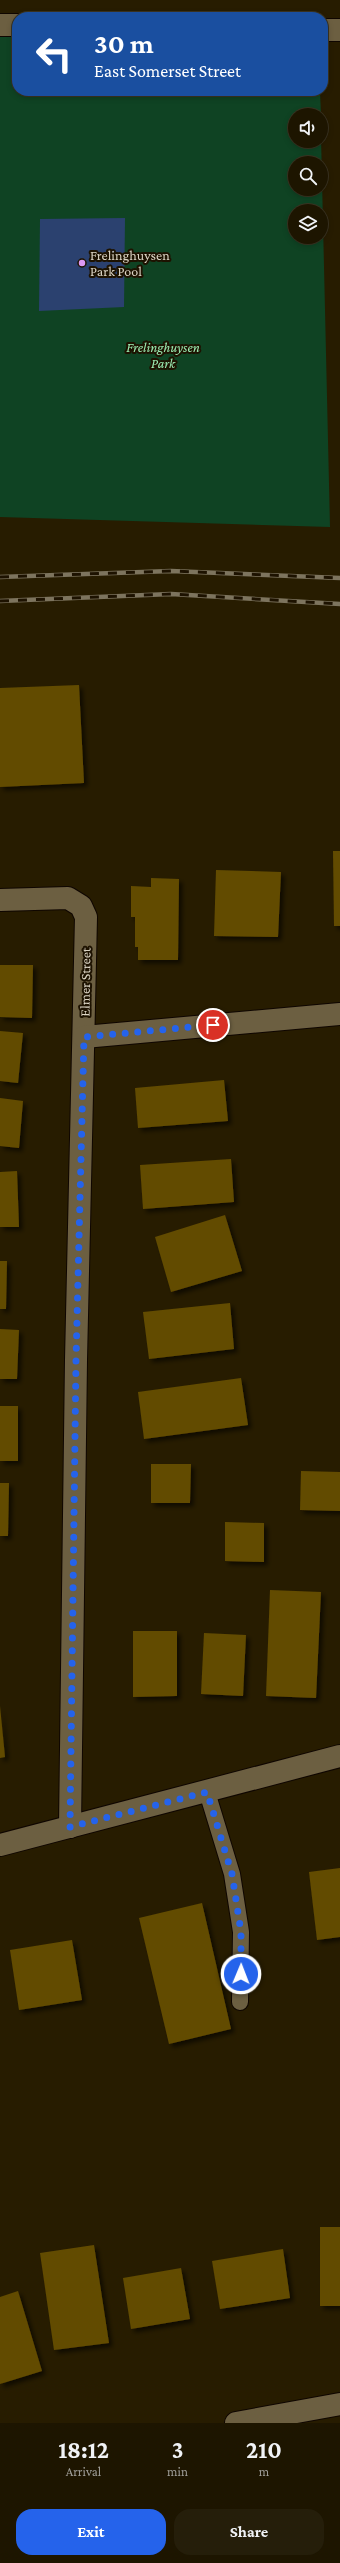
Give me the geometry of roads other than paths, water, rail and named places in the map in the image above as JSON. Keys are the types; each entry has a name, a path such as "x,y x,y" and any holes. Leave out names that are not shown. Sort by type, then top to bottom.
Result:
{"street":[{"path":"0,25 12,25"},
{"path":"328,30 340,30"},
{"name":"Elmer Street","path":"0,900 68,898 81,906 86,917 76,1360 70,1827"},
{"path":"84,1037 340,1014"},
{"path":"0,1845 340,1756"},
{"path":"236,2423 340,2404"}],"lane":[{"path":"207,1792 232,1874 241,1932 240,2002"}],"water":[{"name":"Frelinghuysen Park Pool","path":"125,218 124,307 39,311 40,219"}],"railway":[{"path":"0,577 171,571 340,578"},
{"path":"0,601 171,594 340,604"}],"place":[{"name":"Frelinghuysen Park Pool","path":"82,263"}],"park label":[{"name":"Frelinghuysen Park","path":"163,356"}]}
